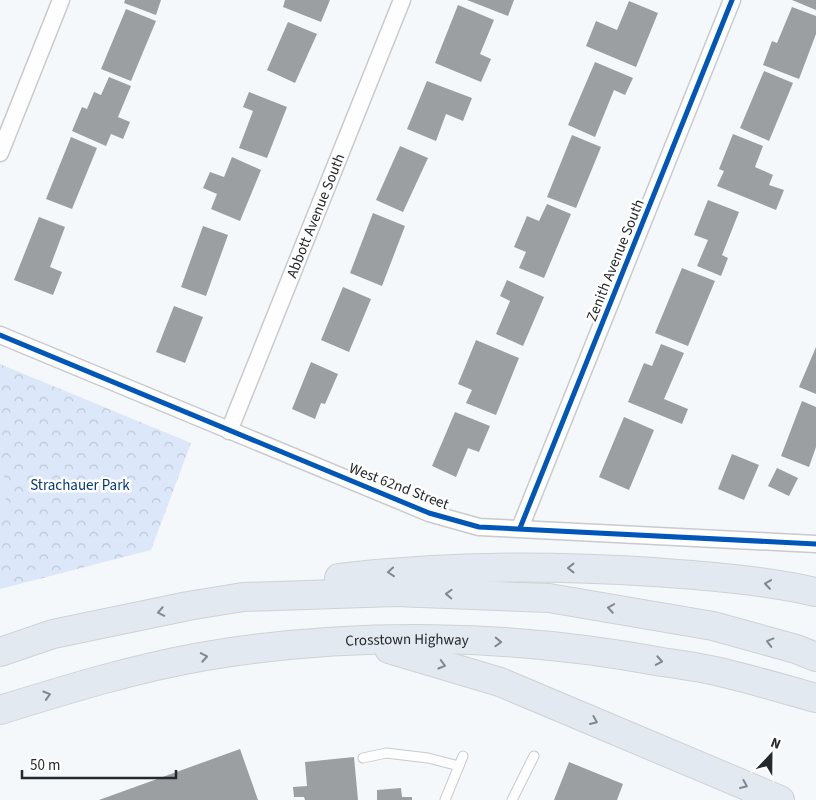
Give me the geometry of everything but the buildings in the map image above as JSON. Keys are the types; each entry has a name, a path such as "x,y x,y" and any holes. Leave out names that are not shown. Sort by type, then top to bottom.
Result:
{"highway":[{"path":"0,652 71,630 243,597 320,580 382,572 482,568 594,568 713,576 816,592"},
{"path":"243,597 395,592 549,598 713,626 816,657"},
{"name":"Crosstown Highway","path":"0,710 87,683 205,656 307,643 362,641 442,640 526,643 592,650 726,673 816,698"},
{"path":"362,641 500,682 780,800"}],"street":[{"path":"0,153 62,0"},
{"name":"Abbott Avenue South","path":"229,431 402,0"},
{"name":"Zenith Avenue South","path":"520,528 732,0"},
{"name":"West 62nd Street","path":"0,335 429,513 478,527 816,544"}],"lane":[{"path":"363,758 386,753 428,758 459,766"},
{"path":"445,800 463,756"},
{"path":"512,800 534,756"}],"green space":[{"name":"Strachauer Park","path":"0,364 191,443 151,550 0,589"},
{"path":"0,470 6,480 8,490 0,510"}],"cycle path":[{"path":"520,528 732,0"},
{"path":"0,335 429,513 479,527 816,544"}]}
